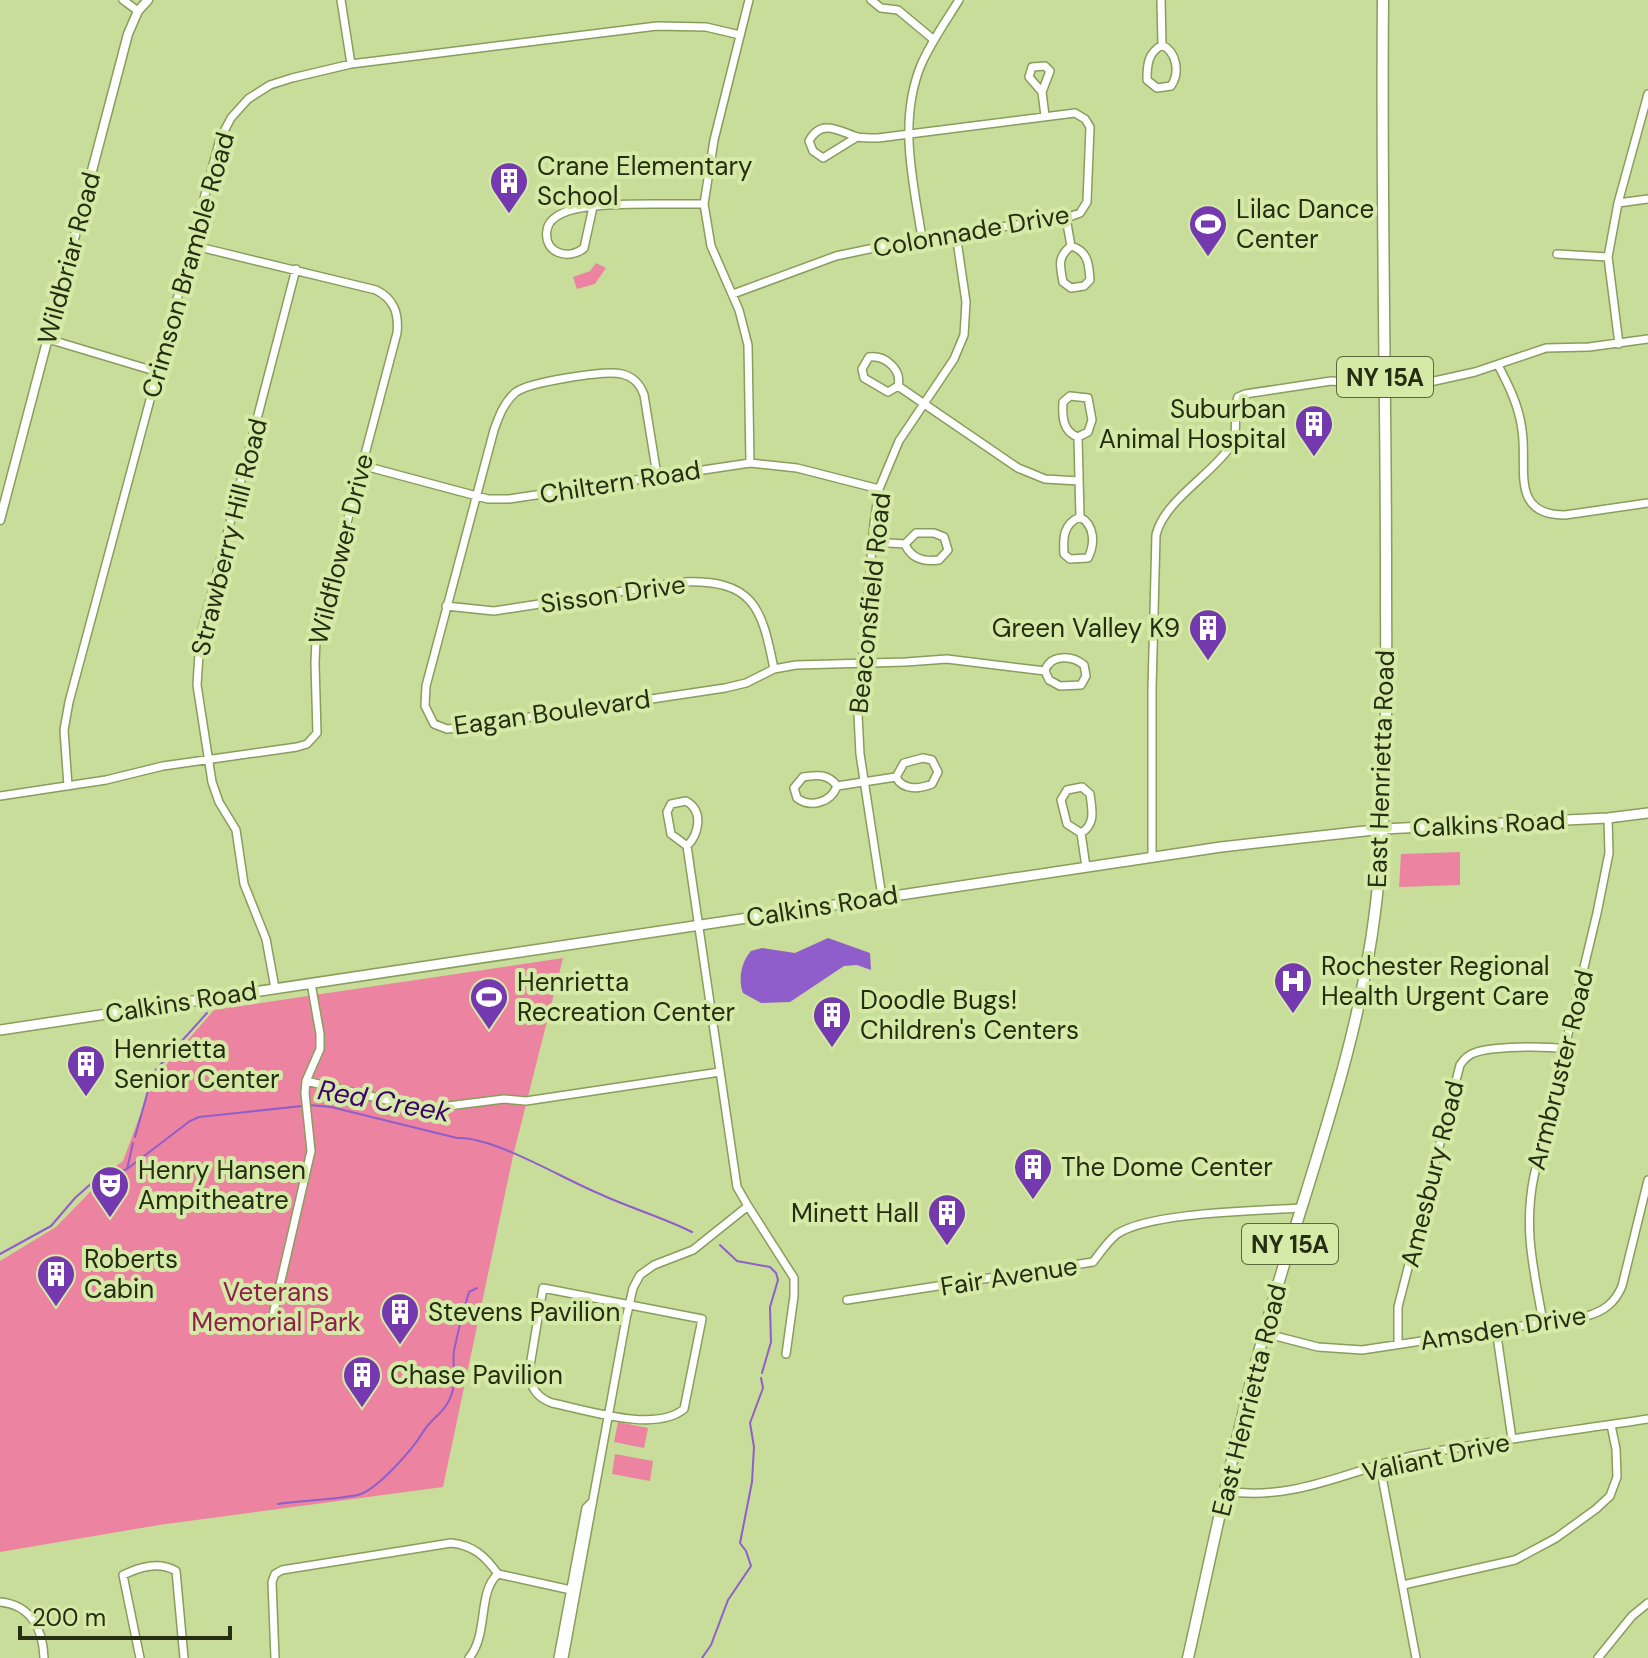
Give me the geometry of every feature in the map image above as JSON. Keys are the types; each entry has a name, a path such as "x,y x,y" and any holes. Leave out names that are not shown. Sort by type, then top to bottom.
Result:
{"main road":[{"name":"East Henrietta Road","path":"1188,1658 1264,1333 1338,1083 1366,969 1375,913 1386,792 1383,0"},
{"name":"Calkins Road","path":"0,1030 1152,856 1383,829 1608,818 1648,813"}],"street":[{"path":"123,0 138,11"},
{"name":"Wildbriar Road","path":"0,520 121,58 138,11 148,0"},
{"path":"341,0 351,64"},
{"path":"749,0 714,140 704,204 711,246 744,324 750,358 750,463"},
{"path":"871,0 881,8 898,10 934,40"},
{"path":"898,10 899,0"},
{"path":"922,238 908,136 911,100 917,75 959,0"},
{"path":"1161,0 1162,45"},
{"name":"Crimson Bramble Road","path":"68,786 64,730 69,702 220,139 239,107 259,91 281,81 351,64 657,26 706,27 740,35"},
{"path":"1162,45 1175,57 1176,77 1171,86 1157,88 1147,80 1148,60 1153,50 1162,45"},
{"path":"1042,92 1045,116"},
{"path":"1619,344 1608,257 1618,203 1648,94"},
{"name":"Colonnade Drive","path":"733,294 818,261 922,238 1066,218 1080,213 1087,202 1090,127 1085,119 1075,113 908,136 857,137 827,127 816,131 809,141 813,151 823,158 857,137"},
{"path":"1618,203 1648,199"},
{"path":"593,207 584,248 571,255 553,251 547,230 552,220 562,213 593,207 704,204"},
{"path":"1066,218 1071,246"},
{"name":"Beaconsfield Road","path":"882,897 858,726 872,542 879,489 899,441 954,359 964,335 966,302 956,234"},
{"name":"Wildflower Drive","path":"0,796 207,759 303,746 316,736 316,640 397,333 395,308 389,298 376,290 191,245"},
{"path":"1071,246 1087,256 1090,275 1088,284 1071,288 1063,282 1060,263 1062,253 1071,246"},
{"path":"1557,254 1608,257"},
{"name":"Strawberry Hill Road","path":"275,988 266,939 244,884 236,830 219,802 207,759 197,685 200,638 296,269"},
{"path":"48,339 158,372"},
{"path":"1152,856 1156,535 1161,520 1232,444 1238,397 1331,381 1385,385 1430,382 1498,365 1546,348 1619,344 1648,339"},
{"path":"869,357 879,357 897,369 898,386 888,392 864,378 862,369 869,357"},
{"path":"1498,365 1518,410 1525,492 1535,507 1553,515 1565,515 1648,503"},
{"name":"Eagan Boulevard","path":"657,475 642,390 630,377 611,373 535,384 513,394 499,415 446,606 425,697 429,719 434,724 447,729 725,688 746,683 774,669 796,665 947,659 1045,671"},
{"path":"898,386 1030,474 1060,481 1079,481"},
{"path":"1070,396 1084,396 1090,402 1091,428 1078,437 1071,435 1065,427 1063,402 1070,396"},
{"path":"1078,437 1080,517"},
{"name":"Chiltern Road","path":"361,465 476,497 509,499 750,463 797,468 879,489"},
{"path":"1080,517 1092,531 1092,547 1088,558 1070,559 1064,554 1065,530 1068,523 1080,517"},
{"path":"872,542 905,544 916,533 934,533 944,537 948,550 939,560 920,559 911,554 905,544"},
{"name":"Sisson Drive","path":"446,606 494,611 682,582 712,583 738,592 759,610 774,669"},
{"name":"Eagan Boulevard","path":"1055,659 1070,659 1081,661 1086,676 1077,687 1060,686 1049,680 1045,671 1055,659"},
{"path":"923,758 932,760 938,772 932,784 912,788 899,782 896,777 897,770 904,763 923,758"},
{"path":"819,774 829,777 837,786 826,801 809,803 797,798 794,788 803,777 819,774"},
{"path":"837,786 896,777"},
{"path":"1081,833 1092,823 1093,816 1090,794 1082,787 1067,790 1061,800 1067,824 1081,833 1086,867"},
{"path":"687,846 698,830 696,811 686,801 671,804 667,812 671,834 687,846 737,1187 794,1278 786,1354"},
{"name":"Armbruster Road","path":"1543,1322 1528,1209 1607,867 1608,818"},
{"path":"273,1315 310,1159 306,1081 320,1049 311,983"},
{"name":"Amesbury Road","path":"1398,1344 1398,1307 1460,1065 1469,1055 1481,1051 1543,1047 1564,1049"},
{"path":"306,1081 420,1108 432,1108 504,1099 526,1101 720,1072"},
{"name":"Amsden Drive","path":"1264,1333 1332,1349 1362,1350 1593,1314 1614,1301 1622,1286 1648,1180"},
{"path":"564,1658 633,1288 640,1275 654,1265 693,1250 748,1206"},
{"name":"Fair Avenue","path":"847,1300 1093,1262 1116,1235 1136,1225 1221,1212 1300,1208"},
{"path":"543,1288 702,1319 687,1404 676,1415 658,1420 608,1414 548,1402 531,1385 530,1361 543,1288"},
{"path":"1496,1329 1512,1439"},
{"name":"Valiant Drive","path":"1225,1491 1266,1495 1298,1490 1416,1455 1648,1419"},
{"path":"1403,1585 1515,1560 1581,1521 1605,1501 1613,1489 1618,1466 1611,1425"},
{"path":"1380,1466 1416,1658"},
{"path":"558,1658 586,1508 591,1503"},
{"path":"275,1658 272,1582 275,1574 282,1570 451,1543 474,1549 489,1561 498,1574 571,1590"},
{"path":"140,1658 123,1575 135,1569 167,1566 176,1571 184,1658"},
{"path":"469,1658 479,1641 490,1584 498,1574"},
{"path":"0,1602 23,1608 36,1622 42,1637 44,1658"},
{"path":"1598,1658 1632,1616 1648,1603"}],"green space":[{"path":"596,263 606,268 595,284 577,289 573,277 590,271"},
{"path":"1460,852 1460,885 1399,887 1401,854"},
{"name":"Veterans Memorial Park","path":"563,958 513,1156 443,1487 159,1525 0,1552 0,1261 56,1227 91,1191 122,1178 116,1166 123,1161 153,1080 214,1010"},
{"path":"618,1422 648,1428 644,1448 614,1442"},
{"path":"615,1454 653,1461 650,1481 612,1474"}],"shaded area":[{"path":"828,938 870,953 871,970 857,965 844,966 790,1002 761,1003 743,993 741,971 751,951 762,948 795,953"}],"waterway":[{"path":"135,1137 153,1073 207,1013"},
{"name":"Red Creek","path":"309,1105 331,1107 489,1144 692,1232"},
{"name":"Red Creek","path":"0,1254 51,1226 93,1182 127,1169 190,1121 199,1117 302,1106"},
{"path":"127,1169 133,1143"},
{"name":"Red Creek","path":"720,1245 737,1261 770,1267 776,1273 778,1280 770,1307 771,1342 762,1373"},
{"path":"278,1504 358,1495 375,1485 403,1458 449,1400 459,1328 469,1292 477,1288"},
{"name":"Red Creek","path":"702,1658 711,1645 728,1600 751,1566 740,1543 752,1482 754,1447 750,1423 763,1388 761,1378"}],"place":[{"name":"Crane Elementary School","path":"509,215"},
{"name":"Lilac Dance Center","path":"1208,258"},
{"name":"Suburban Animal Hospital","path":"1314,458"},
{"name":"Green Valley K9","path":"1208,662"},
{"name":"Rochester Regional Health Urgent Care","path":"1293,1015"},
{"name":"Henrietta Recreation Center","path":"489,1031"},
{"name":"Doodle Bugs! Children's Centers","path":"832,1049"},
{"name":"Henrietta Senior Center","path":"86,1098"},
{"name":"The Dome Center","path":"1033,1201"},
{"name":"Henry Hansen Ampitheatre","path":"110,1219"},
{"name":"Minett Hall","path":"947,1247"},
{"name":"Roberts Cabin","path":"56,1308"},
{"name":"Stevens Pavilion","path":"400,1346"},
{"name":"Chase Pavilion","path":"362,1409"}]}
